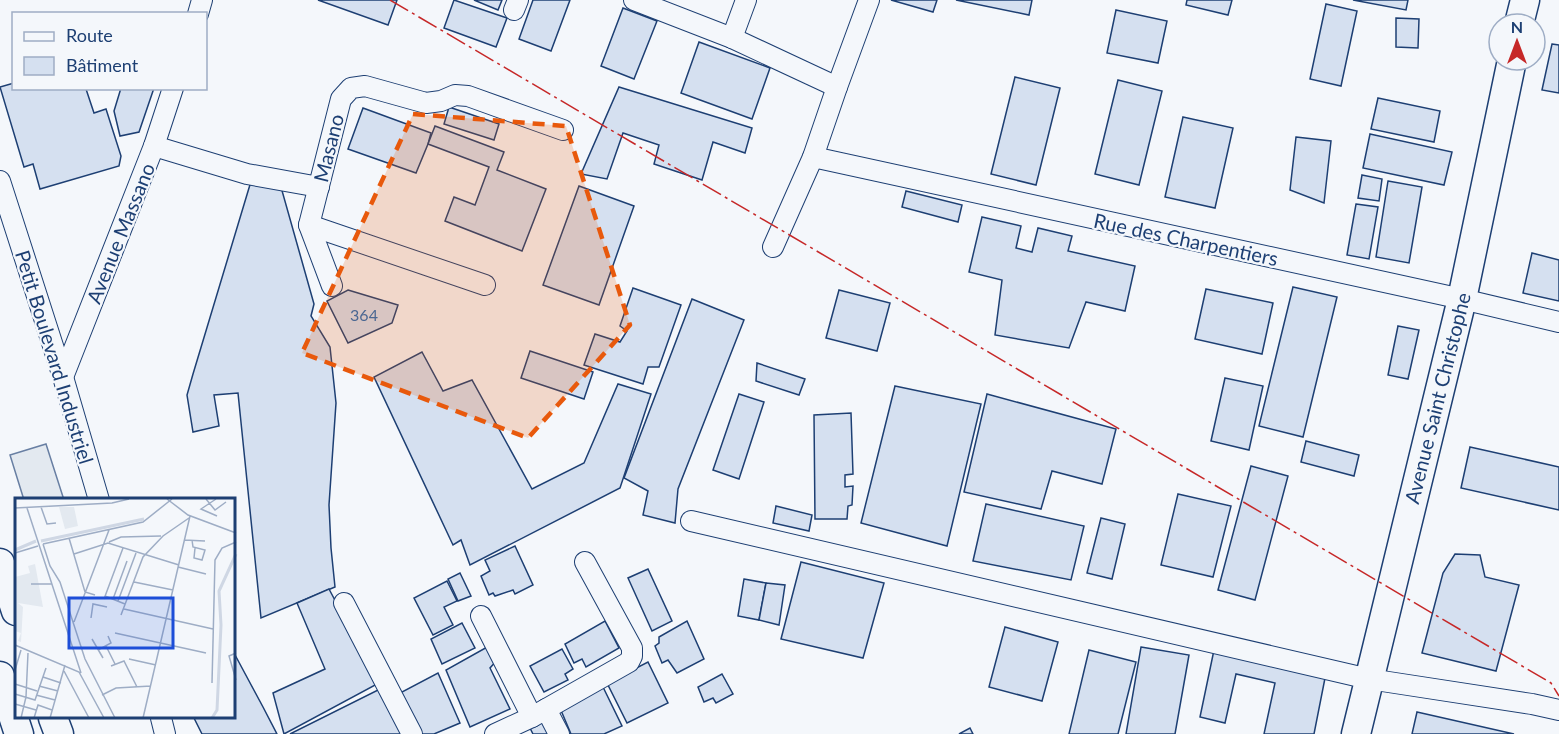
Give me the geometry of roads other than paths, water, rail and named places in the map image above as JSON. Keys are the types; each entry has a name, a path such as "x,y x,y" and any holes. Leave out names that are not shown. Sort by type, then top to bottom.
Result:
{"street":[{"path":"634,0 661,5 837,87"},
{"path":"732,38 746,0"},
{"path":"773,247 813,157 869,0"},
{"name":"Avenue Saint Christophe","path":"1356,734 1462,299 1509,72"},
{"name":"Masano","path":"309,225 341,99 351,88 365,86 426,103 455,95 468,96 563,130"},
{"name":"Avenue Massano","path":"63,376 154,146 172,90"},
{"path":"154,146 247,174 319,187"},
{"name":"Rue des Charpentiers","path":"813,157 1559,322"},
{"name":"Petit Boulevard Industriel","path":"0,181 63,376 98,498"},
{"path":"309,225 485,285"},
{"path":"309,225 332,286"},
{"path":"691,521 1369,679 1559,710"},
{"path":"495,734 539,713 629,662 632,648 585,562"},
{"path":"0,563 15,608"},
{"path":"344,603 412,734"},
{"path":"481,616 539,713 559,734"},
{"path":"0,676 19,734"},
{"path":"54,719 58,734"},
{"path":"161,719 165,734"}]}
